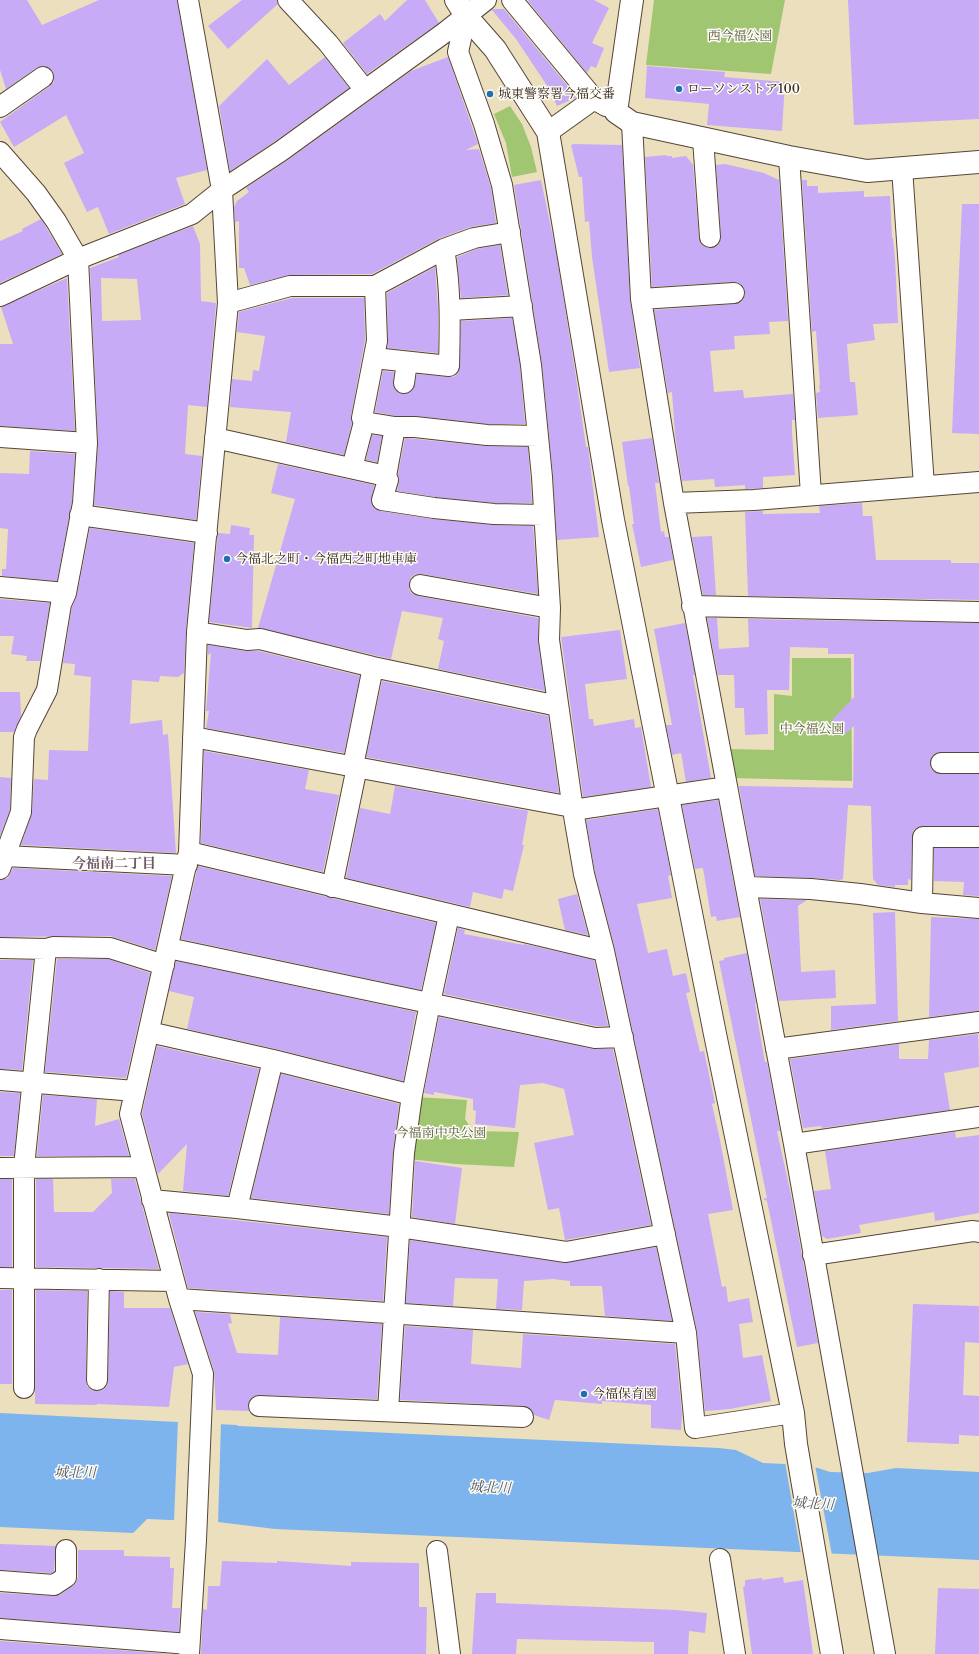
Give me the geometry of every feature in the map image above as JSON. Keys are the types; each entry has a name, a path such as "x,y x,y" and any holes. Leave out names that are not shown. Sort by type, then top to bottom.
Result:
{"street":[{"path":"0,1629 189,1649 196,1540 203,1374 176,1290 130,1114 188,859 197,632 228,303 222,190 188,0"},
{"path":"288,0 328,43 365,90"},
{"path":"0,296 78,259 192,214 222,190 281,151 365,90 461,8 486,0"},
{"path":"512,0 594,99 624,118 703,139 867,171 979,162"},
{"path":"632,0 624,118 641,299 692,606 794,1144 885,1654"},
{"path":"461,8 495,49 548,132 613,520 715,1034 793,1413 796,1444 821,1581 832,1654"},
{"path":"461,8 458,52 484,124 502,185 531,365 544,515 550,608 549,640 573,808 584,874 604,951 686,1333 695,1428 793,1413"},
{"path":"0,107 43,77"},
{"path":"548,132 594,99"},
{"path":"703,139 710,238"},
{"path":"0,152 36,193 56,221 78,259 87,443 83,503 66,593 61,604 47,690 24,737 21,812 4,853 188,859 332,887 604,951"},
{"path":"789,157 811,495"},
{"path":"902,168 924,486"},
{"path":"228,303 290,286 375,286 444,249 474,238 510,232"},
{"path":"374,358 449,366 450,310 448,271 444,249"},
{"path":"352,468 364,422 362,418 377,340 375,286"},
{"path":"641,299 734,293"},
{"path":"450,310 522,306"},
{"path":"404,383 407,362"},
{"path":"364,422 395,427 415,427 487,435 538,436"},
{"path":"395,427 386,476 388,480 382,500 434,508 494,514 544,515"},
{"path":"0,438 87,443"},
{"path":"215,438 386,476"},
{"path":"674,503 754,500 979,482"},
{"path":"80,515 207,533"},
{"path":"420,585 550,608"},
{"path":"0,587 66,593"},
{"path":"692,606 979,612"},
{"path":"197,632 247,640 260,639 373,667 558,706"},
{"path":"332,887 373,667"},
{"path":"193,737 573,808 727,787"},
{"path":"941,763 979,763"},
{"path":"922,903 923,837 979,837"},
{"path":"746,887 811,889 922,903 979,908"},
{"path":"388,1410 404,1153 412,1095 449,915"},
{"path":"0,948 110,948 166,956 430,1002 595,1038 623,1037"},
{"path":"24,1388 24,1167 46,949"},
{"path":"776,1048 979,1022"},
{"path":"149,1032 274,1060 412,1095"},
{"path":"237,1208 274,1060"},
{"path":"0,1080 135,1091"},
{"path":"794,1144 979,1117"},
{"path":"0,1168 144,1167"},
{"path":"152,1200 237,1208 400,1227 566,1252 665,1234"},
{"path":"813,1255 973,1231 979,1232"},
{"path":"0,1278 24,1277 99,1279 176,1290 394,1313 686,1333"},
{"path":"97,1380 99,1279"},
{"path":"259,1406 388,1410 523,1417"},
{"path":"0,1581 54,1585 66,1577 66,1550"},
{"path":"437,1551 450,1654"},
{"path":"720,1558 735,1654"}],"green space":[{"name":"西今福公園","path":"654,0 785,0 771,74 646,65"},
{"path":"510,106 522,124 531,147 537,172 512,177 506,143 494,114"},
{"name":"中今福公園","path":"792,658 851,658 852,781 731,778 727,749 774,750 774,694 792,696"},
{"name":"今福南中央公園","path":"416,1097 467,1100 465,1119 473,1131 519,1132 514,1167 456,1164 409,1159"}],"water":[{"name":"城北川","path":"0,1413 238,1426 719,1448 736,1450 763,1463 818,1468 830,1472 868,1473 896,1468 979,1472 979,1560 275,1529 218,1522 147,1519 133,1533 0,1527"}],"pier":[{"path":"178,1420 221,1422 218,1524 174,1522"},
{"path":"785,1462 815,1465 832,1555 801,1554"}],"building":[{"path":"0,0 27,0 42,25 99,0 177,0 207,170 176,178 185,204 109,234 98,207 87,212 64,163 84,153 66,115 14,147 0,122 50,86 54,82 54,76 52,70 48,67 42,66 36,68 6,89 0,70"},
{"path":"242,0 277,0 278,4 228,49 208,26"},
{"path":"407,0 425,0 439,23 367,74 343,43 380,14 385,21"},
{"path":"594,0 609,8 592,43 604,48 596,68 591,66 587,73 528,1"},
{"path":"848,0 979,0 979,119 854,125"},
{"path":"504,9 576,96 575,98 557,106 548,87 516,39 492,10"},
{"path":"325,57 349,88 274,142 230,171 219,106 267,59 289,85"},
{"path":"448,57 478,144 466,150 479,149 491,188 496,223 470,227 440,238 372,274 290,275 250,285 244,268 239,268 239,221 235,222 234,207 237,201 249,192 246,188 288,160 411,71"},
{"path":"647,66 725,72 724,77 785,82 782,131 707,125 709,104 645,98"},
{"path":"571,145 622,145 630,300 640,368 609,372 592,257 589,221 585,222 582,177 579,177"},
{"path":"666,155 672,156 672,158 686,156 693,165 699,238 701,244 705,247 711,248 717,246 721,237 716,165 725,164 764,173 779,180 788,321 769,322 770,334 734,336 735,349 710,351 714,392 743,390 744,398 793,394 795,420 792,420 792,432 795,475 763,477 763,488 745,489 745,485 715,487 714,479 682,481 675,434 672,392 668,393 654,310 735,304 741,302 745,293 743,286 739,283 733,282 652,287 645,157"},
{"path":"541,180 556,252 586,447 588,447 599,537 557,540 553,476 542,364 514,185"},
{"path":"802,180 807,180 807,186 818,186 818,193 864,191 864,197 890,196 898,323 873,324 875,340 847,344 850,382 855,382 858,415 818,418 816,393 820,392 820,385 816,331 812,332"},
{"path":"962,204 979,204 979,434 952,433"},
{"path":"41,219 62,254 0,283 0,241 23,231 22,229"},
{"path":"193,226 200,244 201,301 216,303 207,407 188,405 185,454 202,456 196,520 94,505 98,442 90,268 119,257 118,255","holes":["101,278 137,279 141,320 102,321"]},
{"path":"500,245 508,295 461,298 457,257 477,249"},
{"path":"435,267 438,308 438,353 387,348 387,293"},
{"path":"67,278 75,431 0,426 0,344 13,344 1,307"},
{"path":"292,298 364,298 365,340 351,416 352,423 344,455 286,442 291,412 230,407 232,379 252,381 253,370 259,371 265,336 237,332 239,312"},
{"path":"512,318 520,366 525,424 488,424 416,416 396,416 375,412 383,371 394,372 393,387 397,392 403,394 409,393 413,390 417,374 454,377 458,373 460,366 461,321"},
{"path":"372,435 382,436 377,462 366,460"},
{"path":"405,438 486,446 528,447 532,503 495,503 435,497 397,491 399,483 398,474"},
{"path":"652,438 659,483 655,483 661,532 664,531 665,537 669,537 673,560 641,567 632,524 634,524 622,442"},
{"path":"30,451 75,454 72,502 57,581 2,576 2,569 6,569 8,529 0,528 0,473 29,474"},
{"path":"278,464 374,485 371,503 374,508 380,511 432,519 493,525 533,526 538,594 422,574 416,574 411,577 409,589 412,594 418,596 538,618 538,642 545,691 438,669 444,641 438,639 443,618 402,611 391,659 258,628 295,499 271,493"},
{"path":"862,503 863,516 872,516 876,560 951,560 951,563 979,563 979,600 748,596 745,512 763,511 763,514 820,513 819,506"},
{"path":"231,525 250,528 249,535 254,535 252,628 209,622 218,533 230,534"},
{"path":"90,528 194,543 186,631 184,673 178,677 160,676 159,682 132,680 130,724 162,720 163,735 168,734 176,853 21,845 32,813 34,779 48,780 49,750 88,751 91,677 74,675 75,664 63,663 72,607 77,595"},
{"path":"712,536 716,595 703,595 692,537"},
{"path":"0,599 50,603 40,661 26,661 27,656 11,654 14,636 0,636"},
{"path":"707,618 717,618 719,649 749,647 748,619 979,623 979,752 935,753 931,758 930,763 931,769 936,773 979,774 979,826 917,827 913,831 912,836 911,880 908,879 908,885 895,885 895,887 878,885 873,879 871,806 848,805 843,879 755,876 739,786 853,788 854,726 845,734 832,720 854,697 854,654 828,654 828,648 790,647 789,690 767,690 768,734 745,735 744,708 735,708 734,675 718,675"},
{"path":"685,623 695,675 693,675 711,778 686,782 681,753 672,755 666,725 672,725 654,629"},
{"path":"620,630 627,679 585,684 589,719 593,719 594,726 634,719 635,728 641,727 651,787 583,797 561,637"},
{"path":"208,645 245,651 259,651 360,676 344,753 206,728 209,711 206,711 211,653 208,655"},
{"path":"382,681 548,716 559,793 366,757"},
{"path":"0,692 20,692 21,716 14,732 0,732"},
{"path":"204,751 309,770 305,789 339,795 323,872 201,843"},
{"path":"0,777 11,778 10,810 0,836"},
{"path":"395,786 528,811 522,845 524,845 513,891 504,889 502,899 473,892 470,907 346,878 360,808 390,814"},
{"path":"718,800 740,917 717,921 716,916 711,917 703,868 695,869 682,805"},
{"path":"658,809 671,875 668,876 672,898 637,904 648,953 667,949 673,976 686,973 690,992 686,993 700,1052 704,1051 715,1103 712,1104 733,1210 708,1214 722,1287 726,1286 728,1302 749,1298 753,1322 739,1324 743,1358 762,1355 771,1401 730,1409 705,1411 697,1331 615,949 595,872 586,820"},
{"path":"934,848 979,848 979,896 963,895 964,882 934,881"},
{"path":"198,866 436,923 421,990 181,939"},
{"path":"13,868 172,876 155,950 110,936 0,937 0,880 8,878"},
{"path":"577,894 588,935 565,930 558,899"},
{"path":"760,899 807,900 798,906 801,972 835,970 836,998 779,1001"},
{"path":"895,912 898,1021 831,1030 831,1006 876,1004 873,913"},
{"path":"931,917 979,919 979,1011 929,1017"},
{"path":"458,928 465,930 464,934 524,944 594,960 608,1026 596,1026 444,994"},
{"path":"747,953 765,1062 767,1062 780,1131 777,1131 791,1195 818,1343 797,1347 767,1201 763,1199 767,1198 719,961 724,960 724,958"},
{"path":"57,959 108,959 150,973 126,1078 45,1072"},
{"path":"0,960 33,960 22,1070 0,1069"},
{"path":"176,961 416,1012 403,1081 276,1049 187,1029 194,997 169,991"},
{"path":"439,1017 593,1049 613,1049 651,1225 565,1240 559,1208 548,1210 534,1143 574,1135 564,1089 543,1083 520,1085 515,1128 475,1124 476,1111 473,1110 473,1099 434,1092 434,1095 424,1093"},
{"path":"978,1034 979,1067 944,1073 950,1110 822,1128 821,1126 803,1128 790,1059 899,1044 899,1059 928,1059 929,1040"},
{"path":"157,1046 259,1069 228,1196 183,1191 187,1144 158,1174 142,1114"},
{"path":"281,1074 399,1104 393,1152 389,1214 251,1198"},
{"path":"0,1092 20,1093 14,1156 0,1156"},
{"path":"43,1095 97,1099 95,1126 119,1119 129,1156 37,1156"},
{"path":"955,1132 956,1138 979,1135 979,1213 935,1221 934,1212 859,1225 861,1233 827,1239 822,1236 814,1191 831,1189 825,1151"},
{"path":"415,1161 462,1168 455,1224 412,1217"},
{"path":"0,1179 12,1179 12,1267 0,1267"},
{"path":"36,1179 53,1179 54,1212 93,1212 112,1193 111,1179 135,1179 159,1269 36,1267"},
{"path":"171,1213 387,1237 383,1301 188,1288 169,1214"},
{"path":"410,1240 565,1263 656,1247 672,1321 605,1316 602,1286 570,1286 570,1281 553,1279 524,1281 522,1310 496,1309 498,1279 455,1278 453,1306 406,1303"},
{"path":"0,1290 12,1290 12,1384 0,1384"},
{"path":"36,1290 87,1291 86,1380 87,1386 91,1390 96,1391 103,1390 107,1386 108,1380 110,1291 124,1292 124,1308 170,1308 188,1364 174,1367 169,1407 97,1404 35,1404"},
{"path":"913,1304 979,1306 979,1343 965,1342 963,1395 979,1396 979,1436 959,1435 959,1444 907,1442"},
{"path":"195,1312 230,1314 232,1323 228,1324 237,1353 278,1355 280,1317 382,1324 377,1399 259,1395 254,1396 250,1400 248,1405 249,1411 216,1410 214,1371"},
{"path":"405,1326 473,1330 471,1364 521,1368 523,1334 675,1344 682,1414 681,1430 651,1428 651,1405 602,1401 602,1404 555,1400 549,1420 534,1415 529,1408 523,1406 400,1400"},
{"path":"0,1544 56,1546 54,1571 51,1573 0,1570"},
{"path":"78,1550 124,1550 124,1556 170,1557 170,1568 174,1568 172,1608 180,1608 179,1632 0,1618 0,1593 53,1596 60,1595 73,1586 78,1577"},
{"path":"222,1561 277,1563 277,1561 351,1566 351,1562 419,1563 419,1607 427,1607 426,1654 201,1654 203,1609 207,1610 208,1586 220,1586"},
{"path":"783,1577 784,1583 803,1580 813,1654 752,1654 743,1587 745,1586 745,1580 762,1578 762,1580"},
{"path":"938,1588 979,1589 979,1654 935,1654"},
{"path":"476,1593 496,1593 496,1603 676,1610 707,1613 705,1633 689,1631 688,1654 654,1654 654,1642 517,1639 516,1654 472,1654"},
{"path":"0,1641 170,1654 0,1654"}],"place":[{"name":"ローソンストア100","path":"679,89"},
{"name":"城東警察署今福交番","path":"490,94"},
{"name":"今福北之町・今福西之町地車庫","path":"227,559"},
{"name":"今福保育園","path":"584,1394"}],"district":[{"name":"今福南二丁目","path":"114,864"}]}
